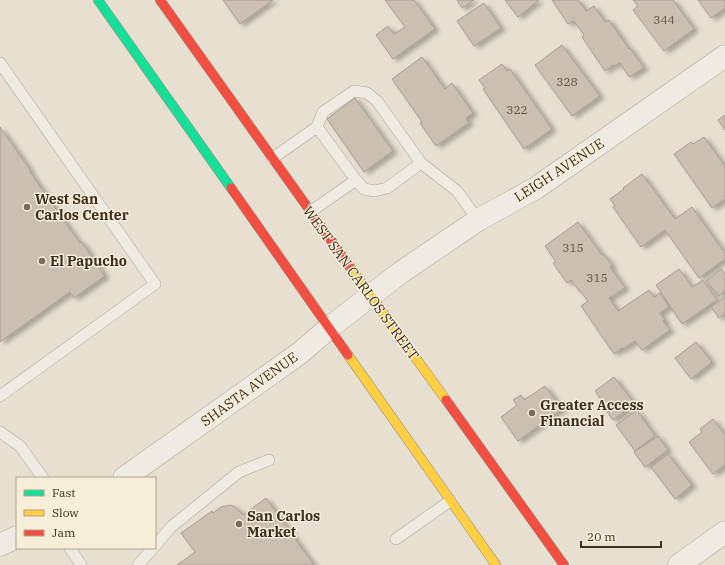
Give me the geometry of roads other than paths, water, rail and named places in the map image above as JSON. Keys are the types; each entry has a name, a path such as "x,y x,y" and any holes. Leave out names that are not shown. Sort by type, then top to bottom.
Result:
{"main road":[{"path":"98,0 496,565"},
{"name":"WEST SAN CARLOS STREET","path":"160,0 310,212 564,565"}],"street":[{"name":"LEIGH AVENUE","path":"370,295 478,220 536,188 725,56"},
{"name":"SHASTA AVENUE","path":"125,477 300,353 328,328 370,295"},
{"path":"679,565 725,532"},
{"path":"0,545 16,537"}],"lane":[{"path":"0,63 155,284 0,396"},
{"path":"273,158 317,127 323,112 354,91 367,93 377,101 421,163 457,191 478,220"},
{"path":"317,127 364,189 375,191 387,188 421,163"},
{"path":"310,212 356,180"},
{"path":"0,432 20,446 42,477"},
{"path":"156,545 171,526 239,472 269,460"},
{"path":"396,539 450,501"},
{"path":"71,549 81,565"},
{"path":"138,565 152,549"}],"place":[{"name":"West San Carlos Center","path":"27,207"},
{"name":"El Papucho","path":"42,261"},
{"name":"Greater Access Financial","path":"532,413"},
{"name":"San Carlos Market","path":"239,524"}]}
